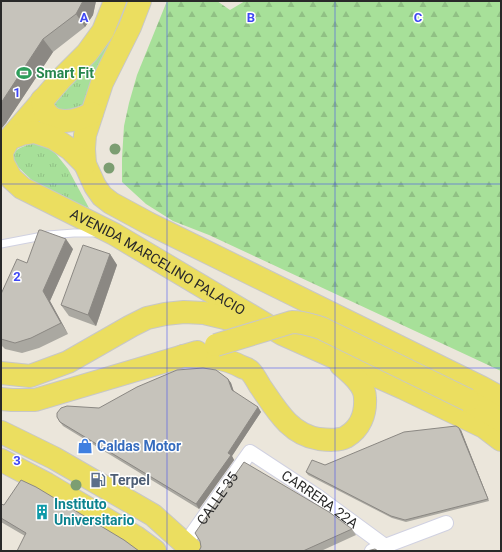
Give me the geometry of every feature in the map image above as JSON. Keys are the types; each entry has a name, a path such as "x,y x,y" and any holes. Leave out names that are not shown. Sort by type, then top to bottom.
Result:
{"main road":[{"name":"AVENIDA MARCELINO PALACIO","path":"116,1 103,30 87,53 61,79 9,139 2,152 3,163 11,178 22,188 114,234 282,334 462,416 484,427 501,440"},
{"name":"AVENIDA MARCELINO PALACIO","path":"140,1 130,27 102,84 85,135 85,164 95,186 102,196 111,203 148,223 501,398"},
{"path":"42,100 47,114 57,119 68,121 83,118 92,112"},
{"path":"9,139 22,134 35,132 53,138 70,149 85,164"},
{"path":"1,373 30,376 36,374 68,362 147,318 165,314 184,312 204,314 225,318 253,328 282,334"},
{"path":"1,399 35,400 292,322 300,322 321,328 468,400 501,420"},
{"path":"183,356 202,356 221,359 237,364 250,371 279,413 294,429 308,436 333,440 352,434 358,426 363,416 365,396 362,388 355,378 331,356"},
{"path":"1,432 54,458 153,515 189,548"},
{"path":"1,460 47,484 136,537 155,551"}],"street":[{"name":"CALLE 35","path":"189,548 250,452"},
{"name":"CARRERA 22A","path":"250,452 318,496 381,549"},
{"path":"381,549 446,523"}],"lane":[{"path":"1,244 48,235 74,233 114,234"}],"green space":[{"path":"167,1 217,1 230,10 245,1 501,1 501,371 209,235 173,221 146,204 122,182 124,126 129,103 137,75"},
{"path":"123,4 107,54 80,113 50,110 65,91"},
{"path":"34,142 48,144 68,169 89,208 43,191 14,163 12,153"}],"building":[{"path":"1,1 83,1 76,14 43,39 1,103"},
{"path":"39,230 66,239 43,291 61,323 31,338 15,343 1,339 1,294 17,259 27,263"},
{"path":"83,245 110,254 88,315 61,305"},
{"path":"203,368 216,370 228,379 232,390 258,407 228,453 231,455 196,504 60,422 57,417 57,413 61,408 67,406 99,408 137,387 177,370"},
{"path":"456,426 459,428 488,499 405,520 391,516 306,472 312,460 325,465 404,432"},
{"path":"244,462 329,512 352,529 303,551 199,551 201,547 200,541 195,533"},
{"name":"Instituto Universitario","path":"21,480 36,487 124,540 139,551 17,551 26,533 1,518 1,504 4,505"},
{"path":"375,549 378,551 367,551"}],"place":[{"name":"Smart Fit","path":"24,73"},
{"name":"Caldas Motor","path":"85,446"},
{"name":"Terpel","path":"98,480"},
{"name":"Instituto Universitario","path":"42,512"}]}
